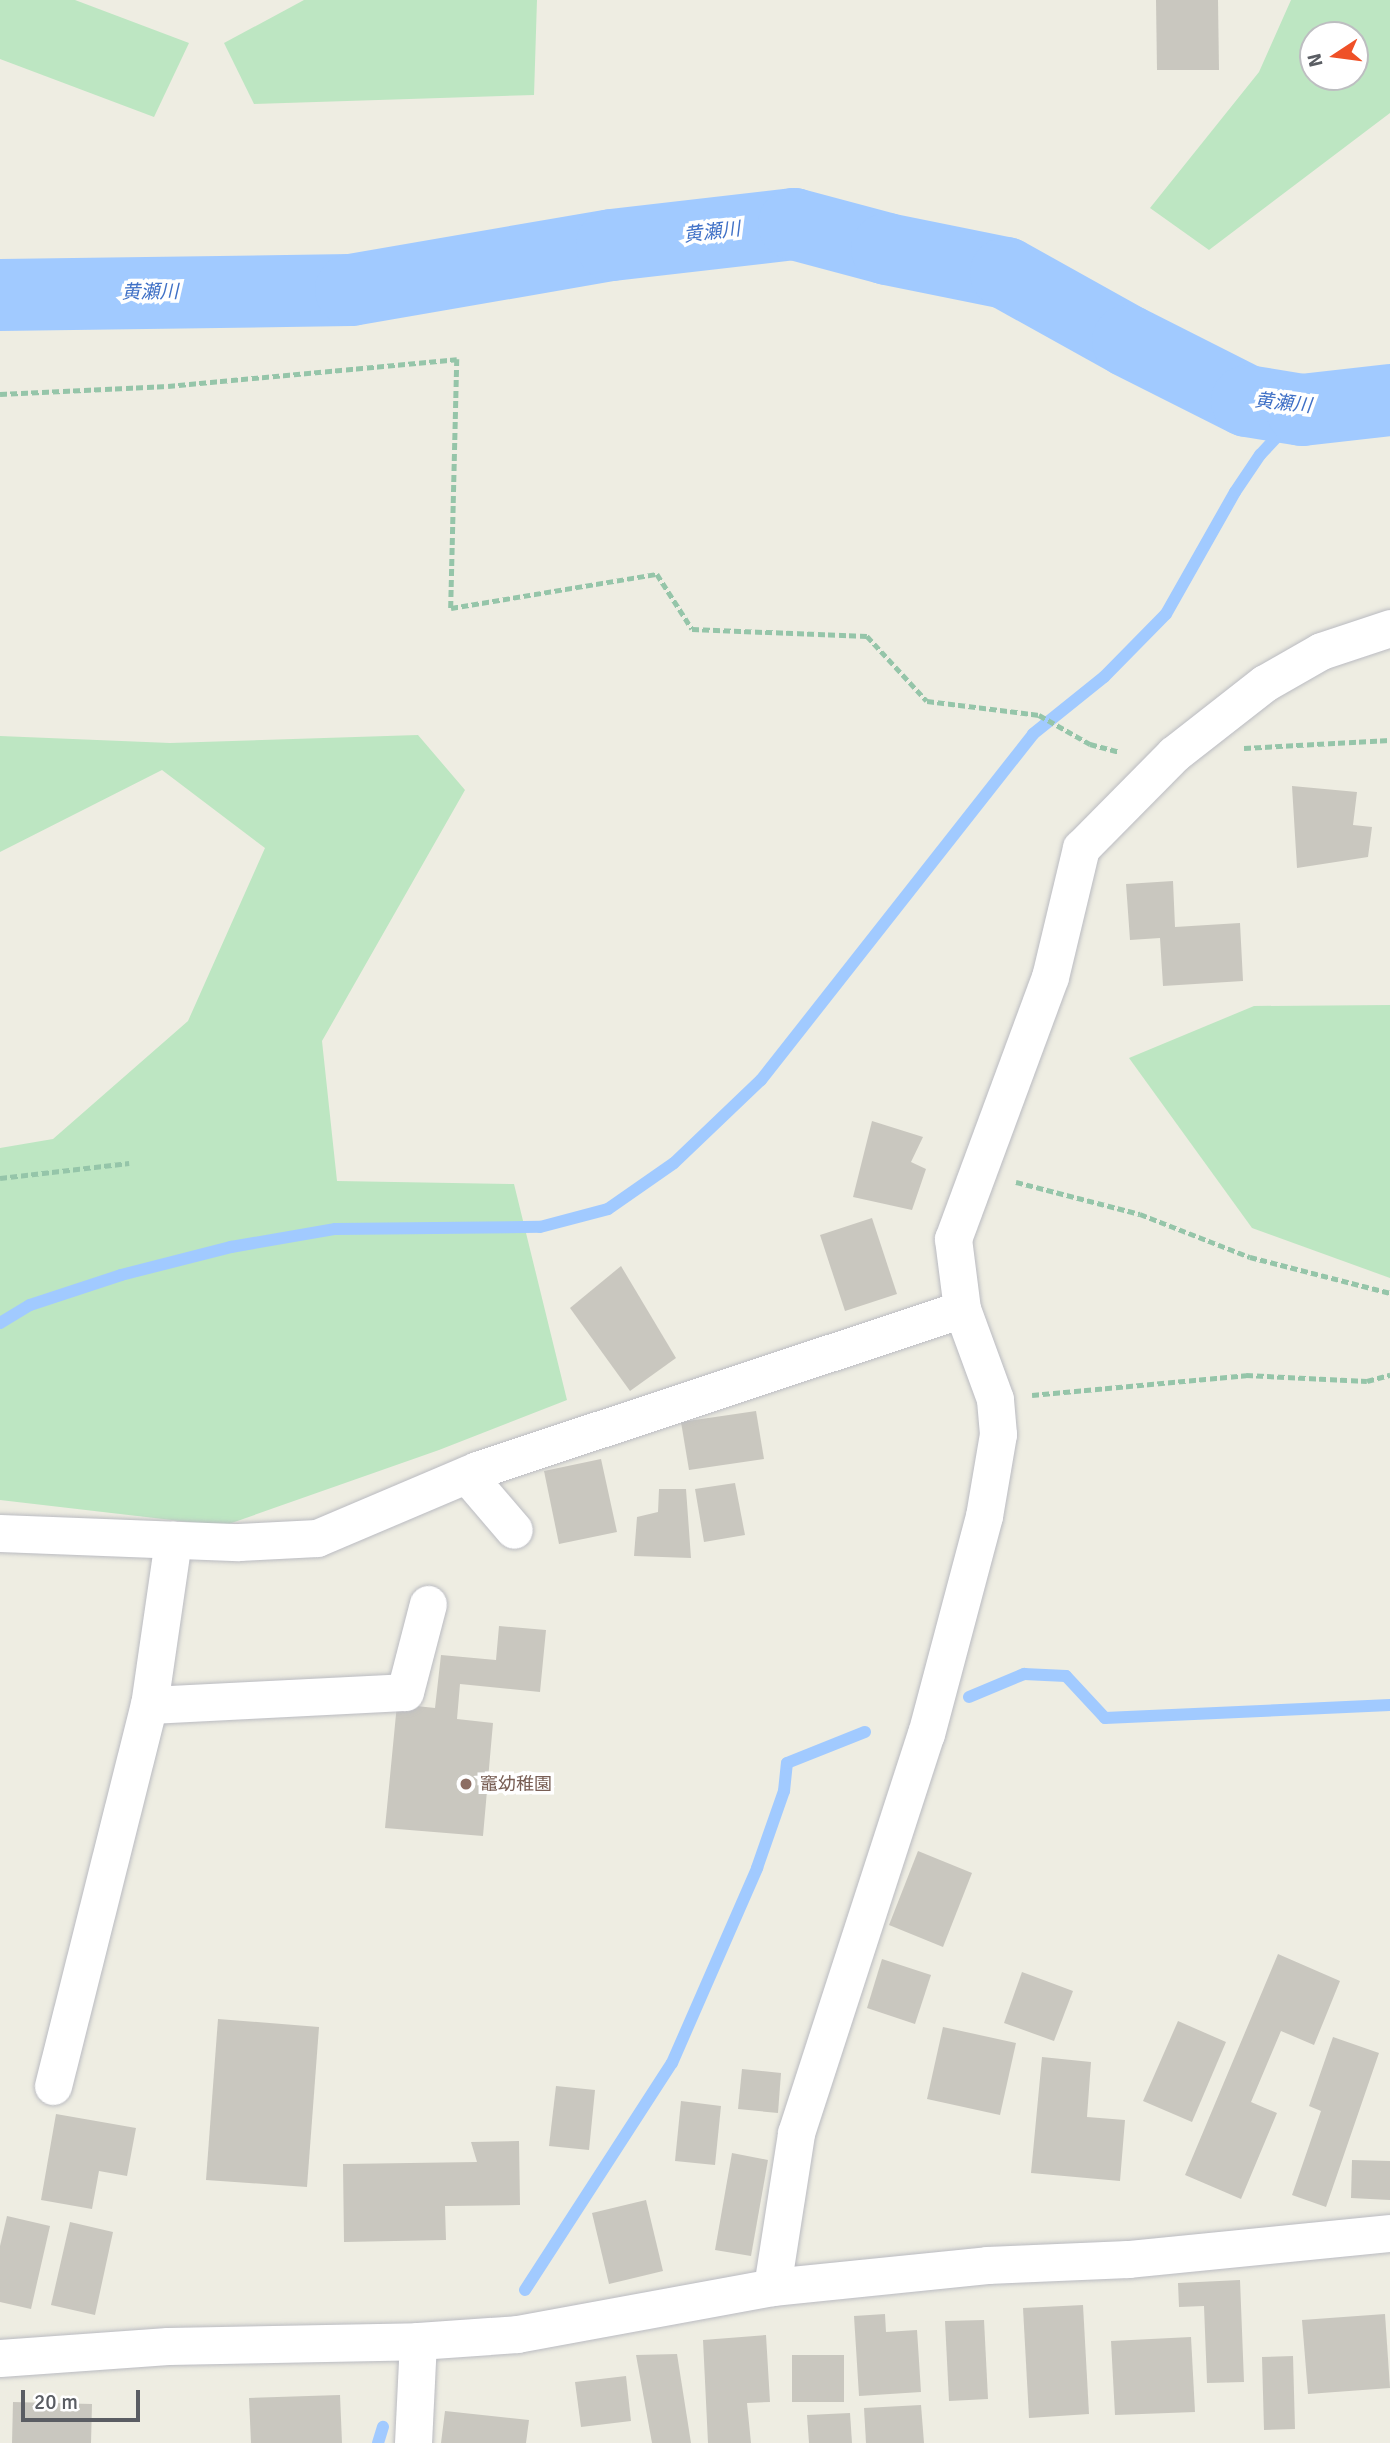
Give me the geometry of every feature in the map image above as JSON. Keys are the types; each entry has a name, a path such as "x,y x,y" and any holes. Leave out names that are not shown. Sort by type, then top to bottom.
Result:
{"street":[{"path":"772,2287 796,2133 926,1734 984,1516 998,1434 995,1399 962,1308 954,1239 1050,978 1081,848 1174,754 1265,683 1321,651 1390,628"},
{"path":"0,1533 239,1542 317,1538 467,1475 962,1308"},
{"path":"467,1475 514,1530"},
{"path":"53,2086 149,1705 173,1540"},
{"path":"149,1705 405,1692 428,1604"},
{"path":"0,2358 168,2346 418,2341 517,2334 772,2287 987,2265 1128,2259 1390,2233"},
{"path":"413,2443 418,2341"}],"path":[{"path":"0,394 168,386 457,359 450,608 657,574 692,629 867,636 927,701 1039,715 1090,744"},
{"path":"1238,749 1390,740"},
{"path":"0,1178 129,1163"},
{"path":"978,1172 1140,1214 1250,1257 1390,1293"},
{"path":"995,1399 1246,1374 1367,1381 1390,1375"}],"green space":[{"path":"0,0 75,0 189,43 154,117 0,59"},
{"path":"304,0 537,0 534,95 254,104 224,43"},
{"path":"1291,0 1390,0 1390,113 1209,250 1150,208 1259,72"},
{"path":"418,735 465,790 322,1041 337,1181 514,1184 567,1400 439,1450 223,1526 0,1500 0,1148 53,1139 188,1021 265,848 162,770 0,852 0,736 170,743"},
{"path":"1390,1005 1390,1278 1252,1228 1129,1058 1254,1006"}],"building":[{"path":"1156,0 1218,0 1219,70 1157,70"},
{"path":"1292,786 1357,792 1353,825 1372,827 1368,857 1297,868"},
{"path":"1173,881 1175,927 1240,923 1243,981 1163,986 1160,938 1130,940 1126,884"},
{"path":"872,1121 923,1137 911,1162 926,1169 912,1210 853,1197"},
{"path":"872,1218 897,1294 845,1311 820,1235"},
{"path":"621,1266 676,1358 630,1391 570,1308"},
{"path":"756,1411 764,1459 689,1470 681,1422"},
{"path":"601,1459 617,1532 559,1544 544,1471"},
{"path":"735,1483 745,1535 704,1542 695,1489"},
{"path":"659,1489 686,1489 691,1558 634,1556 637,1517 658,1512"},
{"path":"499,1626 546,1630 540,1692 460,1684 457,1719 493,1723 483,1836 385,1828 397,1704 435,1708 441,1655 496,1660"},
{"path":"918,1851 972,1873 943,1947 889,1925"},
{"path":"1278,1954 1340,1981 1314,2045 1281,2031 1251,2102 1277,2113 1241,2199 1185,2175"},
{"path":"882,1959 931,1975 915,2024 867,2008"},
{"path":"1022,1972 1073,1991 1054,2041 1004,2023"},
{"path":"218,2019 319,2027 307,2187 206,2180"},
{"path":"1178,2021 1226,2042 1192,2122 1143,2101"},
{"path":"943,2027 1016,2043 1000,2115 927,2099"},
{"path":"1333,2037 1379,2053 1326,2207 1292,2195 1321,2111 1309,2106"},
{"path":"1042,2057 1091,2062 1087,2117 1125,2120 1120,2181 1031,2173"},
{"path":"742,2069 781,2073 778,2113 738,2109"},
{"path":"556,2086 595,2090 589,2150 549,2146"},
{"path":"681,2101 721,2106 715,2165 675,2161"},
{"path":"56,2114 136,2128 127,2176 99,2171 92,2209 41,2200"},
{"path":"519,2141 520,2205 445,2206 446,2240 344,2242 343,2164 477,2162 471,2142"},
{"path":"732,2153 768,2160 751,2256 715,2250"},
{"path":"1352,2160 1390,2161 1390,2200 1351,2198"},
{"path":"646,2200 663,2271 609,2284 592,2213"},
{"path":"7,2216 50,2226 31,2309 0,2302 0,2246"},
{"path":"70,2222 113,2232 95,2315 51,2305"},
{"path":"1240,2280 1244,2382 1207,2383 1204,2306 1179,2307 1178,2283"},
{"path":"1083,2305 1089,2414 1029,2418 1023,2308"},
{"path":"885,2314 886,2332 917,2330 921,2392 859,2396 854,2316"},
{"path":"1385,2314 1390,2388 1308,2394 1302,2320"},
{"path":"984,2320 988,2399 949,2401 945,2321"},
{"path":"766,2335 770,2402 747,2403 751,2443 708,2443 703,2340"},
{"path":"1191,2337 1195,2412 1115,2415 1111,2341"},
{"path":"677,2354 691,2443 652,2443 636,2355"},
{"path":"792,2355 844,2355 844,2402 792,2402"},
{"path":"1293,2356 1295,2429 1264,2430 1262,2357"},
{"path":"626,2376 631,2421 581,2427 575,2382"},
{"path":"340,2395 342,2443 251,2443 249,2398"},
{"path":"13,2402 92,2404 91,2443 12,2443"},
{"path":"921,2405 924,2443 866,2443 864,2408"},
{"path":"445,2411 529,2420 526,2443 441,2443"},
{"path":"850,2413 852,2443 809,2443 807,2415"}],"waterway":[{"name":"黄瀬川","path":"0,295 351,290 612,245 794,224 887,249 1006,273 1128,341 1247,401 1302,410 1390,400"},
{"path":"0,1323 30,1305 121,1275 231,1247 335,1229 540,1227 608,1209 674,1163 761,1080 1033,734 1104,677 1166,614 1235,492 1260,455 1302,410"},
{"path":"969,1697 1024,1674 1066,1676 1105,1718 1390,1705"},
{"path":"525,2290 672,2063 757,1868 784,1791 787,1763 865,1732"},
{"path":"378,2443 383,2427"}],"place":[{"name":"竈幼稚園","path":"466,1784"}]}
